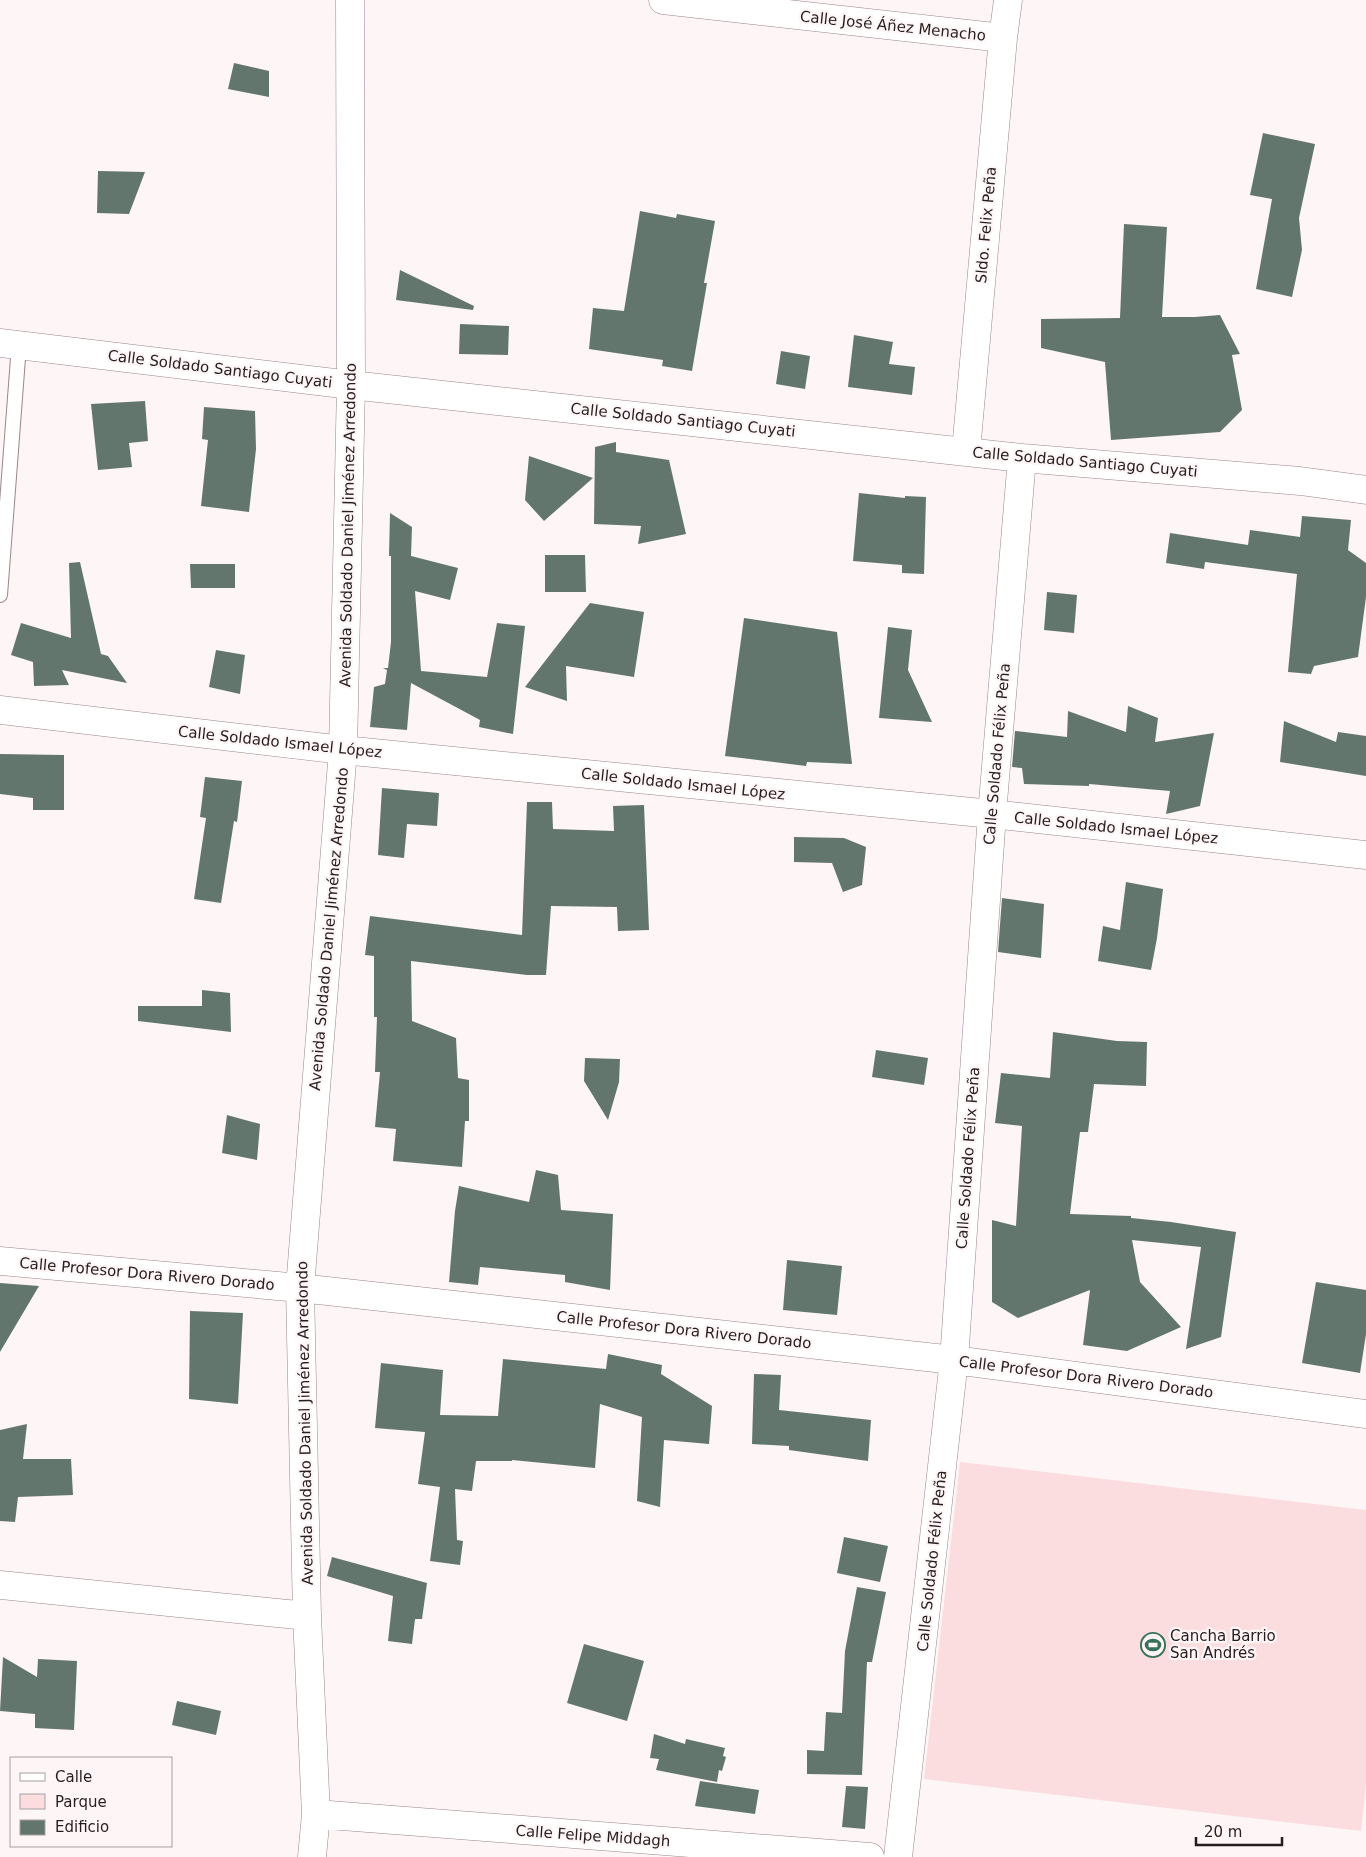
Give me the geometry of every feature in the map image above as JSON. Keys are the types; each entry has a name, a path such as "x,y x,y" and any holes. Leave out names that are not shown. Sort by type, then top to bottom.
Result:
{"street":[{"name":"Avenida Soldado Daniel Jiménez Arredondo","path":"312,1857 316,1814 307,1616 300,1288 343,750 351,384 350,0"},
{"name":"Calle José Áñez Menacho","path":"663,0 1003,38"},
{"name":"Sldo. Felix Peña","path":"966,451 1008,0"},
{"name":"Calle Soldado Santiago Cuyati","path":"10,344 351,384 1022,458 1300,481 1366,490"},
{"name":"Calle Soldado Félix Peña","path":"898,1857 954,1360 992,814 1022,458"},
{"name":"Calle Soldado Ismael López","path":"0,710 343,750 992,814 1366,855"},
{"name":"Calle Profesor Dora Rivero Dorado","path":"0,1260 300,1288 954,1360 1366,1414"},
{"path":"0,1585 307,1616"},
{"name":"Calle Felipe Middagh","path":"316,1814 870,1857"}],"lane":[{"path":"0,595 10,344"}],"green space":[{"name":"Cancha Barrio San Andrés","path":"960,1462 1366,1510 1366,1783 1361,1831 924,1779"}],"building":[{"path":"234,63 269,71 269,97 228,89"},
{"path":"1263,133 1315,144 1299,218 1302,250 1292,297 1256,289 1272,199 1250,195"},
{"path":"98,171 145,172 129,214 97,213"},
{"path":"640,211 676,218 677,214 715,221 692,371 662,366 663,360 589,349 593,308 624,311"},
{"path":"1124,224 1167,227 1162,317 1220,315 1240,354 1232,355 1242,410 1220,432 1111,440 1105,362 1041,348 1041,319 1120,318"},
{"path":"400,270 474,306 473,310 396,300"},
{"path":"460,324 509,326 508,355 459,354"},
{"path":"854,335 893,342 889,364 915,367 912,395 848,387"},
{"path":"781,351 810,356 805,389 776,384"},
{"path":"145,401 148,441 129,443 132,467 98,470 91,404"},
{"path":"204,407 255,411 256,449 249,512 201,506 208,440 202,439"},
{"path":"616,442 616,452 669,460 686,534 638,544 641,526 594,524 595,447"},
{"path":"529,456 593,478 544,521 525,500"},
{"path":"859,493 905,498 905,496 926,497 924,574 902,573 902,565 853,561"},
{"path":"390,513 412,527 411,556 458,568 450,600 415,591 421,671 487,677 497,623 525,626 513,734 479,727 480,720 411,683 407,730 370,727 374,687 385,684 387,670 383,668 388,668 391,642"},
{"path":"1302,516 1351,520 1348,550 1366,563 1366,597 1358,657 1314,666 1311,674 1288,672 1297,574 1205,562 1204,569 1166,563 1170,533 1248,545 1250,530 1300,537"},
{"path":"545,555 585,555 586,592 545,592"},
{"path":"80,562 101,654 108,656 127,683 62,670 69,685 34,686 33,662 11,655 21,623 71,638 69,563"},
{"path":"190,564 235,564 235,588 191,588"},
{"path":"1047,592 1077,595 1074,633 1044,630"},
{"path":"590,603 644,612 634,677 566,666 567,701 525,687"},
{"path":"744,618 837,632 852,764 807,762 806,766 725,756"},
{"path":"888,627 912,630 908,670 932,722 879,718"},
{"path":"216,650 245,655 240,694 209,687"},
{"path":"1128,706 1158,718 1155,742 1214,733 1200,806 1166,814 1170,791 1089,784 1089,786 1024,784 1022,768 1012,767 1015,731 1067,737 1068,711 1126,732"},
{"path":"1284,721 1336,742 1338,732 1366,736 1366,776 1280,762"},
{"path":"0,754 64,755 64,810 33,810 33,798 0,794"},
{"path":"205,777 242,781 237,822 234,821 221,903 194,899 206,818 200,817"},
{"path":"382,788 439,793 437,826 407,824 404,858 378,855"},
{"path":"527,802 552,802 553,829 614,831 613,806 644,805 649,930 618,931 617,907 551,906 546,975 527,975 411,961 412,1021 456,1038 458,1078 469,1080 469,1121 465,1121 462,1167 393,1161 396,1129 375,1127 380,1072 375,1072 377,1017 374,1017 374,956 365,955 370,916 522,935"},
{"path":"794,837 844,838 866,847 862,885 843,892 832,863 794,862"},
{"path":"1126,882 1163,889 1151,970 1098,961 1103,926 1120,930"},
{"path":"1002,898 1044,904 1041,958 998,952"},
{"path":"202,990 230,993 231,1032 138,1021 138,1006 202,1006"},
{"path":"1053,1032 1117,1041 1147,1042 1146,1086 1094,1084 1088,1132 1080,1132 1070,1214 1131,1216 1131,1218 1236,1232 1221,1337 1186,1349 1201,1247 1132,1240 1140,1282 1181,1327 1127,1351 1083,1345 1090,1290 1018,1318 992,1302 992,1220 1016,1226 1022,1126 995,1123 1001,1073 1050,1078"},
{"path":"876,1050 928,1058 924,1085 872,1077"},
{"path":"585,1058 620,1059 619,1082 608,1120 584,1081"},
{"path":"227,1115 260,1124 257,1160 222,1153"},
{"path":"536,1170 558,1175 561,1210 613,1214 610,1290 565,1282 565,1275 480,1267 478,1285 449,1282 459,1186 529,1202"},
{"path":"787,1260 842,1266 837,1315 783,1310"},
{"path":"1316,1282 1366,1290 1366,1334 1360,1373 1302,1363"},
{"path":"0,1283 39,1286 0,1352"},
{"path":"190,1311 243,1313 238,1404 189,1399"},
{"path":"608,1354 662,1365 661,1374 712,1406 709,1444 664,1440 660,1507 637,1501 642,1417 600,1404 595,1468 512,1460 476,1461 472,1491 455,1489 457,1540 463,1541 460,1565 430,1561 440,1487 418,1484 425,1432 375,1428 381,1363 443,1370 440,1415 498,1416 503,1359 606,1369"},
{"path":"754,1374 781,1375 779,1410 871,1420 868,1461 789,1450 789,1446 752,1444"},
{"path":"27,1424 23,1459 71,1459 73,1495 18,1497 15,1522 0,1521 0,1430"},
{"path":"844,1537 888,1546 880,1582 837,1573"},
{"path":"332,1557 427,1583 422,1619 415,1619 412,1644 388,1641 393,1596 327,1576"},
{"path":"857,1587 886,1592 872,1662 867,1662 862,1775 807,1774 807,1750 824,1751 826,1712 842,1713 845,1651"},
{"path":"584,1644 644,1661 627,1721 567,1703"},
{"path":"3,1657 37,1677 38,1659 77,1661 74,1730 35,1728 35,1714 0,1711"},
{"path":"177,1701 221,1711 216,1735 172,1725"},
{"path":"654,1734 685,1744 686,1739 725,1748 723,1756 726,1757 722,1771 719,1770 717,1782 656,1770 659,1759 650,1758"},
{"path":"700,1781 759,1790 755,1814 695,1806"},
{"path":"846,1786 868,1787 865,1829 842,1827"}],"place":[{"name":"Cancha Barrio San Andrés","path":"1153,1645"}]}
